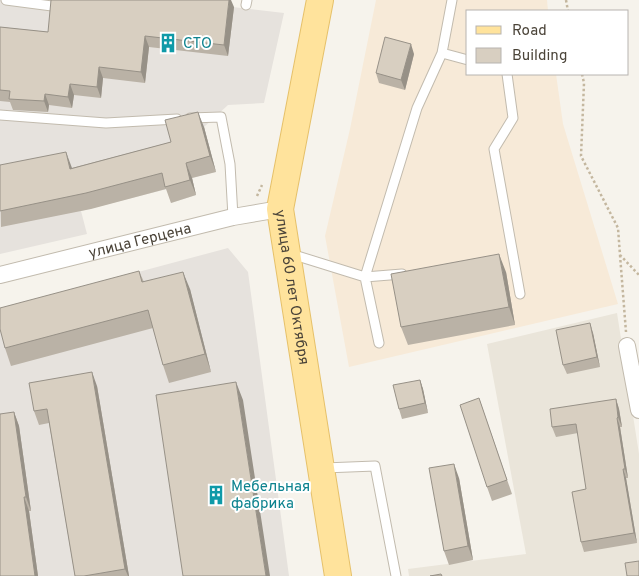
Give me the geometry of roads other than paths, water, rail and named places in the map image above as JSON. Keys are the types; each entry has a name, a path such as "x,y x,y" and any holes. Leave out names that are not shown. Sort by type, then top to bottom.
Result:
{"main road":[{"name":"улица 60 лет Октября","path":"320,0 280,209 338,576"}],"street":[{"name":"улица Герцена","path":"0,276 233,211 280,209"},
{"path":"627,346 639,410"}],"lane":[{"path":"6,0 52,6"},
{"path":"379,343 366,277 418,108 442,53 452,0"},
{"path":"442,53 466,59"},
{"path":"506,75 513,118 494,149 520,294"},
{"path":"0,115 106,123 221,117 230,164 233,211"},
{"path":"287,253 366,277 414,272"},
{"path":"321,468 375,466 396,576"}],"place":[{"name":"СТО","path":"168,43"},
{"name":"Мебельная фабрика","path":"216,495"}]}
